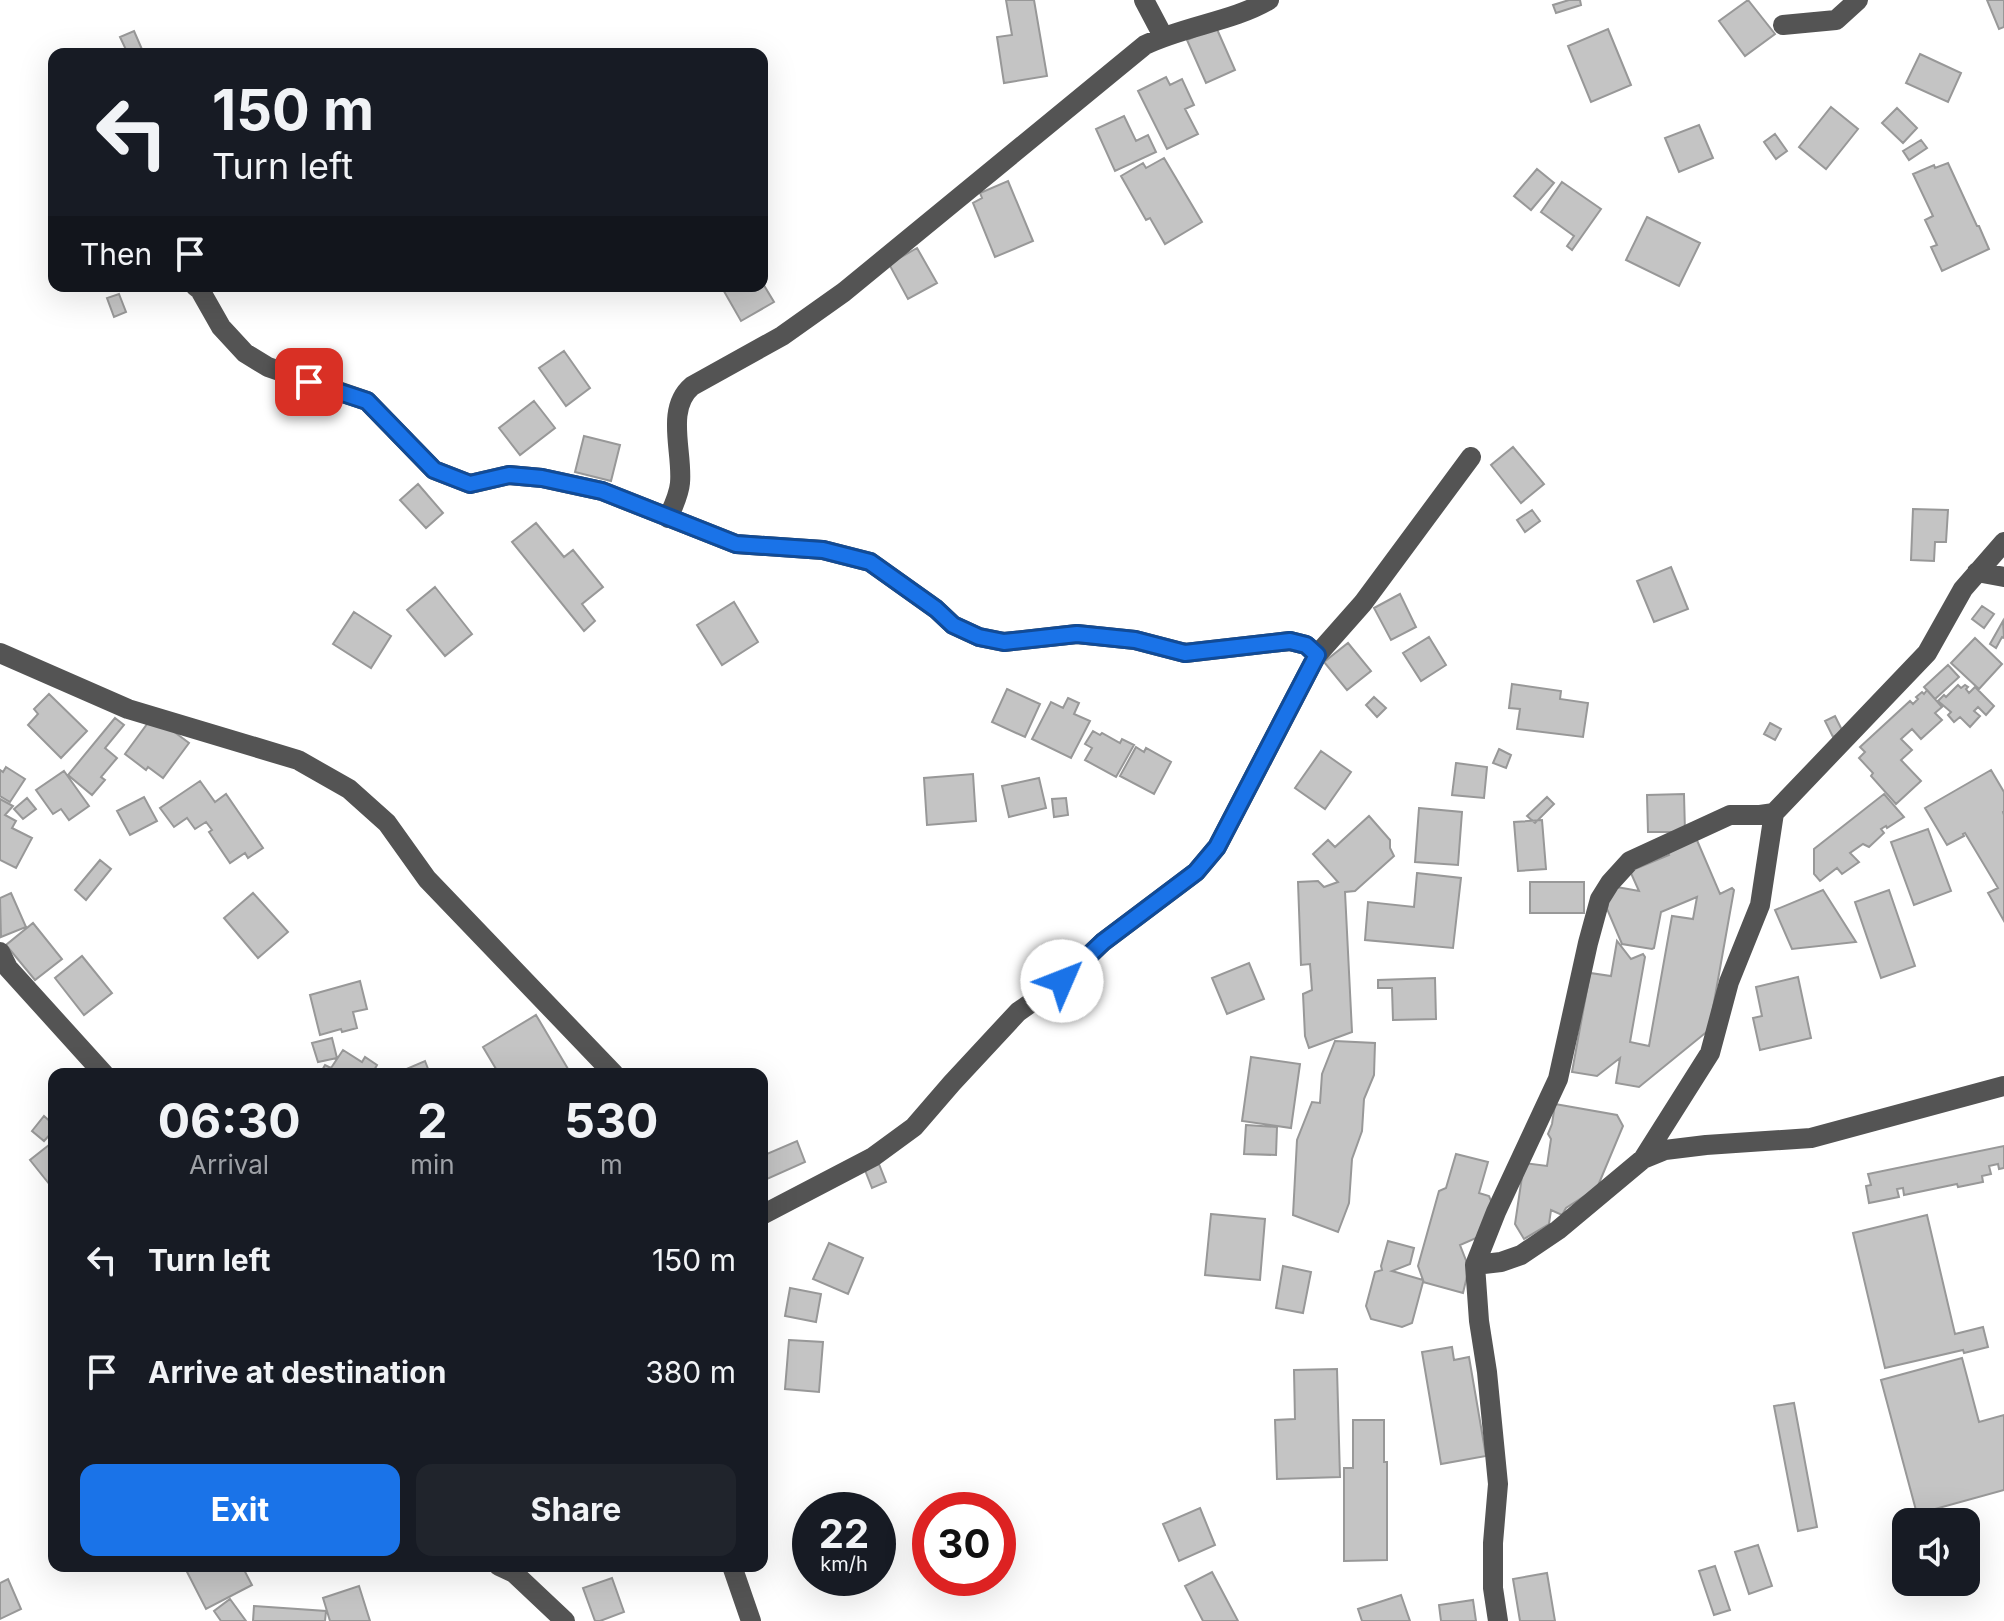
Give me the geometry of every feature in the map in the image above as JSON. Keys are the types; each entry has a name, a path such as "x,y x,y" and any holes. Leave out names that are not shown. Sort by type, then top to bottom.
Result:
{"street":[{"path":"1144,0 1163,36"},
{"path":"668,518 681,482 677,410 684,393 692,386 782,336 824,308 1145,45 1269,0"},
{"path":"1783,25 1836,20 1858,0"},
{"path":"201,292 221,327 245,353 268,367 367,401 434,470 470,484 509,475 542,478 602,491 736,544 823,550 870,562 936,609 953,625 979,637 1004,642 1077,634 1135,640 1185,653 1290,641 1306,645 1317,655"},
{"path":"768,1212 873,1157 914,1127 1018,1012 1062,981 1103,942 1196,872 1217,847 1317,655 1363,603 1471,457"},
{"path":"1643,1159 1710,1053 1729,982 1760,905 1774,813 1927,653 1963,589 2004,542"},
{"path":"1977,572 2004,577"},
{"path":"0,653 128,709 298,760 349,789 387,823 427,879 608,1068"},
{"path":"1498,1621 1493,1588 1493,1543 1498,1484 1475,1265 1496,1212 1558,1079 1600,899 1630,861 1730,815 1774,813"},
{"path":"0,952 8,968 99,1068"},
{"path":"1475,1265 1501,1262 1521,1255 1558,1230 1643,1159 1665,1150 1811,1138 2004,1086"},
{"path":"512,1572 565,1621"},
{"path":"734,1572 751,1621"}],"building":[{"path":"1006,0 1034,0 1047,76 1004,83 997,37 1012,35"},
{"path":"1580,0 1581,5 1556,13 1553,5"},
{"path":"1748,0 1775,34 1745,56 1719,21"},
{"path":"1987,0 2004,0 2004,27 1999,29"},
{"path":"1216,27 1235,70 1206,83 1187,40"},
{"path":"1608,29 1631,85 1591,102 1568,46"},
{"path":"134,31 141,48 125,48 120,37"},
{"path":"1920,54 1961,73 1948,102 1906,83"},
{"path":"1166,77 1170,85 1182,79 1194,105 1185,109 1198,134 1167,149 1138,91"},
{"path":"1831,107 1858,129 1826,169 1799,147"},
{"path":"1897,108 1917,128 1903,143 1882,123"},
{"path":"1124,116 1136,141 1148,135 1156,152 1115,171 1096,129"},
{"path":"1699,125 1713,158 1679,172 1665,138"},
{"path":"1775,134 1787,151 1776,159 1764,142"},
{"path":"1921,140 1927,148 1909,160 1903,151"},
{"path":"1164,158 1202,222 1165,244 1150,218 1146,220 1121,176 1143,163 1146,168"},
{"path":"1948,163 1989,249 1942,271 1931,247 1937,245 1925,220 1933,216 1913,174"},
{"path":"1537,169 1554,183 1531,210 1514,196"},
{"path":"1008,181 1033,241 995,257 973,203 982,198 980,193"},
{"path":"1562,182 1601,209 1572,250 1567,246 1574,236 1541,212"},
{"path":"1647,217 1700,243 1679,286 1626,260"},
{"path":"917,248 937,283 908,299 889,264"},
{"path":"724,292 768,292 774,302 741,321"},
{"path":"119,294 126,312 114,317 107,298"},
{"path":"564,351 590,388 566,406 539,368"},
{"path":"534,401 555,428 520,455 499,428"},
{"path":"584,436 620,445 611,481 575,472"},
{"path":"1513,447 1544,484 1521,503 1491,465"},
{"path":"418,484 443,513 426,528 400,500"},
{"path":"1913,509 1948,510 1946,542 1935,542 1934,561 1911,560"},
{"path":"1532,510 1540,521 1525,532 1517,520"},
{"path":"536,523 564,557 573,550 603,587 582,604 595,621 584,631 512,542"},
{"path":"1671,567 1688,609 1654,622 1637,581"},
{"path":"435,587 472,634 445,656 407,610"},
{"path":"1400,594 1416,627 1391,640 1374,608"},
{"path":"734,602 758,642 722,665 697,625"},
{"path":"1982,606 1994,614 1984,628 1972,619"},
{"path":"354,612 391,636 371,668 333,644"},
{"path":"2003,621 2004,638 1996,648 1990,644"},
{"path":"1429,637 1446,665 1421,681 1403,653"},
{"path":"1975,638 2002,664 1979,689 1951,663"},
{"path":"1348,643 1371,671 1347,690 1324,662"},
{"path":"1948,665 1959,677 1935,699 1924,687"},
{"path":"1512,684 1561,691 1560,699 1588,703 1583,737 1517,729 1520,709 1509,708"},
{"path":"1958,685 1968,687 1969,693 1975,687 1994,706 1986,715 1978,707 1974,711 1980,716 1970,727 1960,717 1954,722 1948,715 1951,712 1938,701"},
{"path":"1007,689 1040,704 1025,737 992,722"},
{"path":"1927,690 1942,707 1935,713 1942,720 1921,739 1912,729 1901,739 1912,750 1901,760 1921,781 1896,804 1859,758 1865,752 1860,747 1910,701 1913,704 1918,699 1916,697"},
{"path":"49,694 87,731 61,758 28,725 38,714 34,709"},
{"path":"1374,697 1386,708 1377,717 1366,705"},
{"path":"1068,698 1079,703 1074,714 1090,721 1071,758 1032,739 1051,702 1063,708"},
{"path":"153,716 189,743 163,778 125,754"},
{"path":"1835,716 1843,732 1833,737 1825,721"},
{"path":"115,718 124,725 105,748 117,758 101,777 105,780 92,795 68,775"},
{"path":"1770,723 1781,729 1775,740 1764,734"},
{"path":"1093,731 1120,743 1122,739 1134,745 1116,777 1085,760 1092,748 1085,744"},
{"path":"1136,747 1144,752 1146,748 1171,762 1154,794 1120,776"},
{"path":"1499,749 1511,755 1506,768 1493,763"},
{"path":"1321,751 1351,772 1325,809 1295,788"},
{"path":"1456,763 1487,767 1484,798 1452,795"},
{"path":"6,767 25,779 10,802 0,796 0,770 3,772"},
{"path":"1991,770 2004,792 2004,921 1988,893 1998,888 1965,833 1947,845 1925,808"},
{"path":"64,771 89,806 69,820 61,809 53,814 36,790"},
{"path":"973,774 976,821 927,825 924,778"},
{"path":"1039,778 1046,808 1009,817 1002,786"},
{"path":"200,781 215,802 226,794 263,848 248,858 245,853 230,863 209,832 212,830 206,822 195,829 187,818 174,827 160,808"},
{"path":"1684,794 1685,832 1648,832 1647,795"},
{"path":"1884,794 1904,817 1881,829 1884,833 1869,847 1863,844 1850,853 1859,862 1842,874 1837,868 1820,881 1814,874 1814,849"},
{"path":"144,797 157,821 130,835 117,811"},
{"path":"1547,797 1554,804 1535,823 1527,816"},
{"path":"27,798 36,809 23,819 14,809"},
{"path":"1066,798 1068,815 1054,817 1052,799"},
{"path":"0,799 13,806 5,815 16,821 12,828 32,838 16,868 0,860"},
{"path":"1419,808 1462,812 1458,865 1415,862"},
{"path":"1369,816 1390,840 1394,856 1355,891 1345,892 1352,1032 1309,1048 1305,1036 1303,994 1312,990 1310,964 1301,965 1298,882 1318,881 1324,887 1338,882 1313,854 1328,840 1335,847"},
{"path":"1542,820 1546,869 1518,871 1514,822"},
{"path":"1928,829 1951,891 1914,905 1891,842"},
{"path":"1696,838 1720,894 1732,888 1734,890 1709,1030 1639,1087 1616,1083 1620,1058 1597,1076 1572,1072 1590,973 1611,976 1617,941 1631,959 1643,954 1645,957 1630,1042 1649,1046 1672,916 1693,919 1697,897 1661,912 1652,949 1622,944 1607,909 1611,886 1639,891 1630,871 1669,855 1667,851"},
{"path":"100,860 111,869 86,900 75,890"},
{"path":"1417,873 1461,878 1453,948 1365,940 1368,902 1414,907"},
{"path":"1530,882 1584,882 1584,913 1530,913"},
{"path":"1823,890 1856,942 1792,949 1775,910"},
{"path":"1889,890 1915,966 1881,978 1855,902"},
{"path":"11,893 26,927 1,937 0,898"},
{"path":"253,893 288,932 258,958 224,918"},
{"path":"33,923 62,959 35,980 6,945"},
{"path":"82,956 112,993 84,1015 55,978"},
{"path":"1249,963 1264,999 1227,1014 1212,978"},
{"path":"1798,977 1811,1038 1760,1050 1753,1018 1762,1016 1756,987"},
{"path":"1435,978 1436,1019 1393,1020 1392,988 1378,988 1378,980"},
{"path":"360,981 367,1009 353,1012 357,1028 320,1035 310,995"},
{"path":"536,1015 567,1068 495,1068 483,1047"},
{"path":"332,1038 337,1058 318,1062 312,1043"},
{"path":"1335,1041 1375,1043 1374,1075 1364,1099 1362,1131 1352,1159 1349,1203 1338,1232 1293,1215 1297,1140 1312,1102 1320,1103 1322,1074"},
{"path":"343,1050 362,1062 365,1057 377,1065 375,1068 331,1068"},
{"path":"1251,1057 1300,1064 1291,1128 1242,1121"},
{"path":"425,1061 428,1068 409,1068"},
{"path":"1555,1104 1617,1115 1623,1126 1597,1188 1566,1208 1562,1215 1551,1210 1549,1224 1524,1239 1515,1224 1524,1163 1547,1166 1551,1139 1548,1134"},
{"path":"44,1116 48,1120 48,1137 44,1141 32,1131"},
{"path":"1246,1125 1277,1127 1276,1155 1244,1154"},
{"path":"797,1141 805,1162 768,1179 768,1153"},
{"path":"48,1146 48,1182 30,1160"},
{"path":"2004,1146 2004,1168 1999,1169 1998,1164 1989,1166 1991,1174 1982,1176 1983,1182 1904,1195 1903,1188 1897,1189 1899,1197 1869,1203 1866,1186 1871,1185 1868,1174"},
{"path":"1456,1154 1488,1162 1479,1193 1489,1196 1492,1203 1483,1235 1460,1245 1469,1268 1463,1293 1423,1282 1412,1323 1402,1327 1371,1319 1366,1306 1375,1272 1382,1270 1388,1241 1414,1248 1410,1264 1392,1271 1423,1280 1418,1266 1439,1191 1446,1188"},
{"path":"877,1159 886,1182 872,1188 863,1165"},
{"path":"1211,1214 1265,1219 1260,1280 1205,1275"},
{"path":"1927,1215 1955,1334 1983,1327 1988,1347 1885,1368 1853,1233"},
{"path":"829,1243 863,1258 848,1294 813,1279"},
{"path":"1283,1266 1311,1272 1303,1313 1276,1308"},
{"path":"790,1288 821,1294 816,1322 785,1316"},
{"path":"789,1340 823,1342 819,1392 785,1389"},
{"path":"1452,1347 1454,1360 1469,1357 1486,1456 1441,1464 1422,1352"},
{"path":"1962,1358 1979,1422 2004,1415 2004,1490 1939,1508 1915,1508 1881,1380"},
{"path":"1337,1369 1340,1477 1277,1479 1275,1420 1295,1419 1294,1370"},
{"path":"1794,1403 1817,1527 1798,1531 1774,1406"},
{"path":"1353,1420 1384,1420 1387,1560 1344,1561 1344,1468 1353,1468"},
{"path":"1200,1508 1215,1545 1179,1561 1163,1524"},
{"path":"1758,1545 1772,1586 1749,1594 1735,1552"},
{"path":"1715,1566 1730,1610 1714,1615 1699,1571"},
{"path":"187,1572 245,1572 252,1585 206,1609"},
{"path":"1212,1572 1238,1621 1203,1621 1185,1586"},
{"path":"1547,1573 1555,1621 1520,1621 1513,1579"},
{"path":"612,1578 624,1612 595,1621 583,1588"},
{"path":"8,1579 21,1609 0,1619 0,1583"},
{"path":"359,1586 370,1621 330,1621 323,1598"},
{"path":"1401,1595 1410,1621 1362,1621 1358,1609"},
{"path":"230,1599 246,1621 221,1621 214,1611"},
{"path":"1473,1600 1476,1621 1441,1621 1439,1605"},
{"path":"254,1606 326,1611 325,1621 253,1621"}],"route":[{"path":"309,382 367,401 434,470 470,484 509,475 542,478 602,491 736,544 823,550 870,562 936,609 953,625 979,637 1004,642 1077,634 1135,640 1185,653 1290,641 1306,645 1317,655 1217,847 1196,872 1103,942 1062,981"}]}
